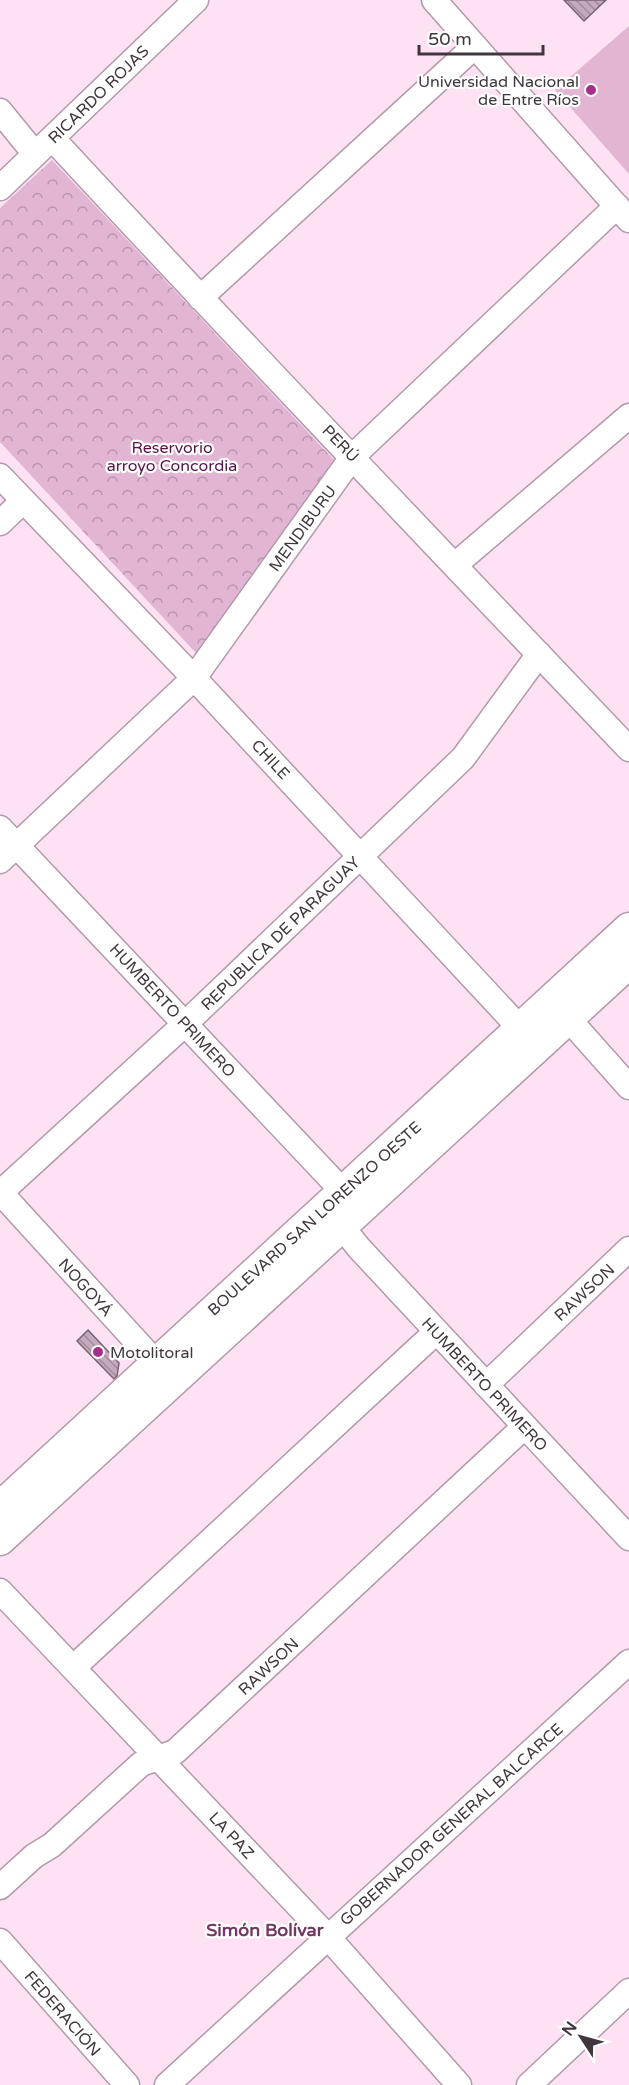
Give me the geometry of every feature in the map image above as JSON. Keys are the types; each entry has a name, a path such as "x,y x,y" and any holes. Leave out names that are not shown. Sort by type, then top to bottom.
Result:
{"main road":[{"name":"BOULEVARD SAN LORENZO OESTE","path":"560,1010 629,928"},
{"name":"BOULEVARD SAN LORENZO OESTE","path":"0,1540 339,1196 560,1010 629,963"},
{"name":"BOULEVARD SAN LORENZO OESTE","path":"0,1507 343,1228 529,1038"}],"street":[{"name":"RICARDO ROJAS","path":"0,188 196,0"},
{"path":"434,0 623,213"},
{"path":"200,298 475,46"},
{"name":"PERÚ","path":"0,111 44,146 200,298 456,564 629,749"},
{"name":"MENDIBURU","path":"8,854 194,678 353,456 623,213"},
{"path":"456,564 629,416"},
{"name":"CHILE","path":"0,476 362,855 529,1038"},
{"path":"0,523 23,501"},
{"name":"REPUBLICA DE PARAGUAY","path":"0,1193 186,1023 463,758 539,654"},
{"name":"HUMBERTO PRIMERO","path":"0,828 8,854 186,1023 335,1183 339,1196"},
{"path":"560,1010 629,1087"},
{"name":"NOGOYÁ","path":"0,1193 164,1372"},
{"path":"339,1196 343,1228"},
{"name":"HUMBERTO PRIMERO","path":"343,1228 436,1332 629,1538"},
{"name":"RAWSON","path":"486,1385 629,1249"},
{"path":"74,1667 436,1332"},
{"name":"RAWSON","path":"0,1887 34,1856 52,1845 141,1764 176,1752 524,1427"},
{"name":"LA PAZ","path":"0,1591 327,1936 459,2085"},
{"name":"GOBERNADOR GENERAL BALCARCE","path":"167,2085 327,1936 629,1662"},
{"name":"FEDERACIÓN","path":"0,1941 127,2085"},
{"path":"529,2085 629,1991"}],"green space":[{"path":"629,26 629,174 555,90"},
{"name":"Reservorio arroyo Concordia","path":"52,160 336,462 196,653 0,442 0,208"}],"building":[{"path":"564,0 606,0 584,21"},
{"name":"Motolitoral","path":"88,1330 119,1363 117,1376 114,1379 77,1341"}],"place":[{"name":"Universidad Nacional de Entre Ríos","path":"591,90"},
{"name":"Motolitoral","path":"98,1352"}],"district":[{"name":"Simón Bolívar","path":"265,1930"}]}
